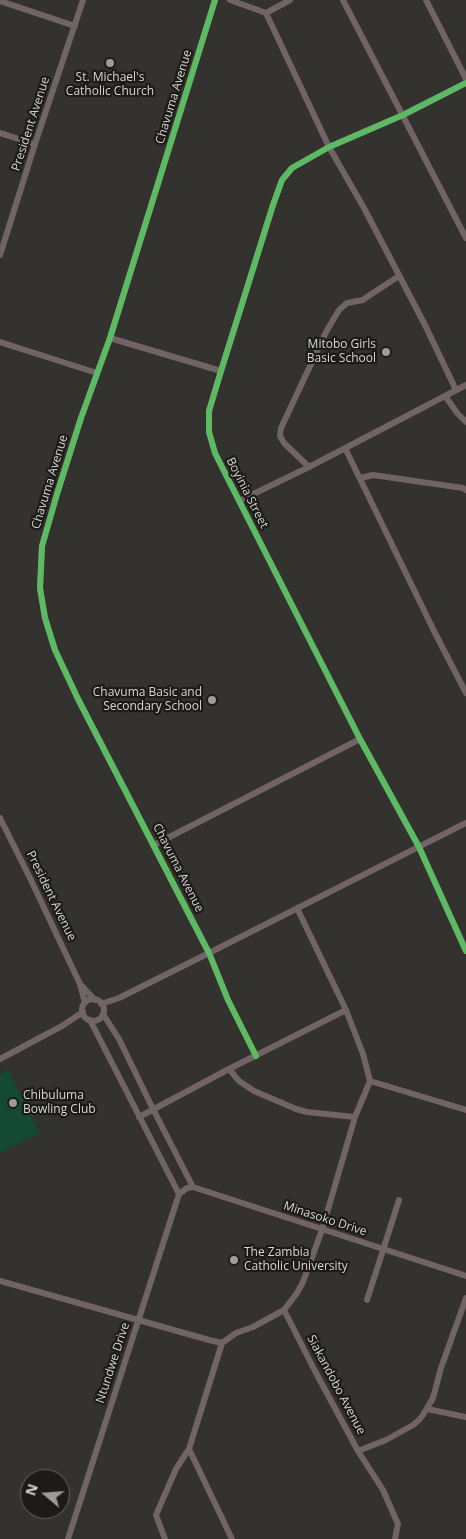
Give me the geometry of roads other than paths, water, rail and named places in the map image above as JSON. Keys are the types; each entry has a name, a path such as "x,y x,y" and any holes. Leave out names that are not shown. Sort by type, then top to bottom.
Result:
{"street":[{"name":"President Avenue","path":"0,255 83,0"},
{"name":"Chavuma Avenue","path":"215,0 110,338 96,373 57,494 42,546 40,588 45,618 55,650 209,953 228,1000 256,1056"},
{"path":"230,0 266,13 329,147 364,208 425,324 456,390"},
{"path":"266,13 290,0"},
{"path":"343,0 466,238"},
{"path":"426,0 466,79"},
{"path":"0,1 75,26"},
{"name":"Boyinia Street","path":"466,83 403,115 329,147 292,168 282,180 220,371 209,411 209,432 214,453 360,739 419,847 466,951"},
{"path":"0,133 35,144"},
{"path":"309,467 284,443 280,436 281,428 326,332 339,310 347,303 368,297 399,276"},
{"path":"110,338 220,371"},
{"path":"0,342 96,373"},
{"path":"239,501 309,467 466,385"},
{"path":"445,396 466,422"},
{"path":"345,448 429,622 466,693"},
{"path":"360,478 373,475 466,490"},
{"path":"154,845 360,739"},
{"name":"President Avenue","path":"0,818 30,876 80,984 85,1004"},
{"path":"101,1007 466,823"},
{"path":"165,1539 156,1515 176,1469 189,1449 222,1343 236,1333 252,1327 284,1310 297,1293 303,1282 322,1230 355,1117 370,1081 364,1054 346,1010 297,908"},
{"name":"President Avenue","path":"80,984 101,1007 119,1039 193,1187"},
{"path":"101,1007 91,1000 85,1004 86,1017 179,1194 187,1188 193,1187"},
{"path":"0,1059 62,1026 86,1017 98,1020 101,1007"},
{"path":"139,1117 346,1010"},
{"path":"229,1069 239,1081 254,1092 296,1109 355,1117"},
{"path":"370,1081 466,1110"},
{"name":"Minasoko Drive","path":"193,1187 466,1276"},
{"name":"Ntundwe Drive","path":"68,1539 179,1194"},
{"path":"367,1300 399,1200"},
{"path":"0,1280 222,1343"},
{"path":"466,1298 441,1368 433,1398 427,1409 466,1417"},
{"name":"Siakandobo Avenue","path":"284,1310 358,1451 386,1440 413,1424 419,1420 427,1409"},
{"path":"189,1449 232,1539"},
{"path":"358,1451 383,1490 398,1524 395,1539"}],"place":[{"name":"St. Michael's Catholic Church","path":"110,63"},
{"name":"Mitobo Girls Basic School","path":"386,352"},
{"name":"Chavuma Basic and Secondary School","path":"212,700"},
{"name":"Chibuluma Bowling Club","path":"13,1103"},
{"name":"The Zambia Catholic University","path":"234,1260"}]}
